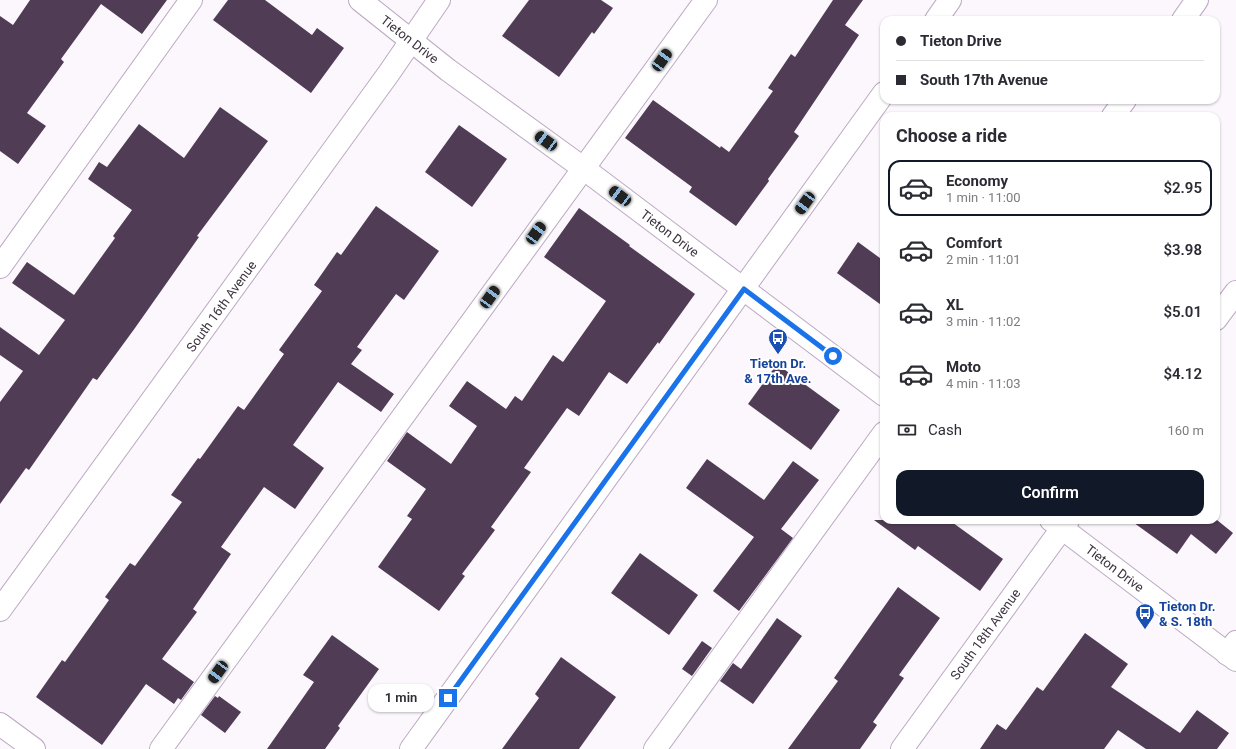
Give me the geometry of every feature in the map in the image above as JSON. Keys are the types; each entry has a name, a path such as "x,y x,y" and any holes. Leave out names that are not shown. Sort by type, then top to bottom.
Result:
{"main road":[{"path":"0,268 191,0"},
{"name":"Tieton Drive","path":"360,0 412,42 583,168 880,391"},
{"name":"South 16th Avenue","path":"0,610 412,42 439,0"},
{"path":"161,749 706,0"},
{"path":"939,16 950,0"},
{"path":"1186,16 1197,0"},
{"path":"412,749 880,99"},
{"path":"1220,314 1236,292"},
{"path":"654,749 880,438"},
{"name":"South 18th Avenue","path":"902,749 1059,524"},
{"name":"Tieton Drive","path":"1061,524 1233,652"},
{"path":"0,724 34,749"}],"building":[{"path":"30,0 167,0 142,34 101,4 61,59 64,62 27,113 46,126 18,164 0,151 0,16 13,25"},
{"path":"228,0 265,0 312,35 317,28 344,48 311,93 213,20"},
{"path":"529,0 601,0 613,8 594,34 592,32 559,77 502,36"},
{"path":"833,0 863,0 845,25 859,35 794,132 799,136 768,179 769,181 736,226 689,192 692,187 625,138 653,100 720,148 721,146 729,152 773,91 768,88 791,54 795,57"},
{"path":"220,107 268,141 197,236 199,237 97,380 93,378 29,470 26,468 0,504 0,402 23,371 0,355 0,327 39,355 65,320 12,283 27,262 74,295 115,238 113,236 132,210 88,179 99,162 107,167 139,124 184,158"},
{"path":"459,125 507,159 472,207 425,172"},
{"path":"376,206 439,251 404,300 396,294 357,347 362,350 351,364 394,394 381,412 338,382 293,445 324,468 295,509 264,487 221,547 231,554 193,609 197,612 162,659 194,682 181,700 178,698 174,704 146,684 102,745 36,697 62,660 65,662 109,600 105,597 130,563 135,566 182,502 171,495 198,458 200,459 238,406 244,410 284,354 279,350 322,291 314,285 337,252 341,255"},
{"path":"579,208 695,294 659,344 658,342 627,384 609,372 579,416 567,408 524,468 531,472 491,527 495,530 462,574 465,576 439,611 378,567 412,519 407,516 426,489 387,461 407,432 451,464 477,426 449,406 467,381 506,409 515,396 522,401 553,355 563,362 606,301 544,257"},
{"path":"858,242 880,258 880,304 837,273"},
{"path":"777,364 840,410 811,450 748,404"},
{"path":"707,459 764,500 793,461 819,480 781,529 793,538 739,611 713,591 754,537 686,488"},
{"path":"874,520 880,520 880,524 955,524 1003,559 980,591 918,546 915,550"},
{"path":"1220,522 1233,533 1216,554 1191,534 1177,554 1136,524 1220,524"},
{"path":"640,553 698,595 669,635 611,593"},
{"path":"898,587 940,618 899,675 904,678 873,722 877,725 860,749 788,749 838,681 834,678"},
{"path":"777,618 802,636 753,704 720,681 733,663 741,669"},
{"path":"1085,633 1128,664 1111,687 1180,733 1197,710 1229,733 1217,749 1146,749 1118,730 1104,749 980,749 997,724 1006,730 1037,687 1043,691"},
{"path":"332,635 379,669 338,726 340,728 325,749 267,749 314,682 303,675"},
{"path":"702,641 712,648 692,676 682,669"},
{"path":"561,657 616,697 579,749 502,749 539,698 535,694"},
{"path":"215,696 218,698 219,696 241,712 225,733 201,715"}],"place":[{"name":"Tieton Dr. & 17th Ave.","path":"778,355"},
{"name":"Tieton Dr. & S. 18th","path":"1145,630"}],"route":[{"path":"448,698 744,289 833,356"}]}
